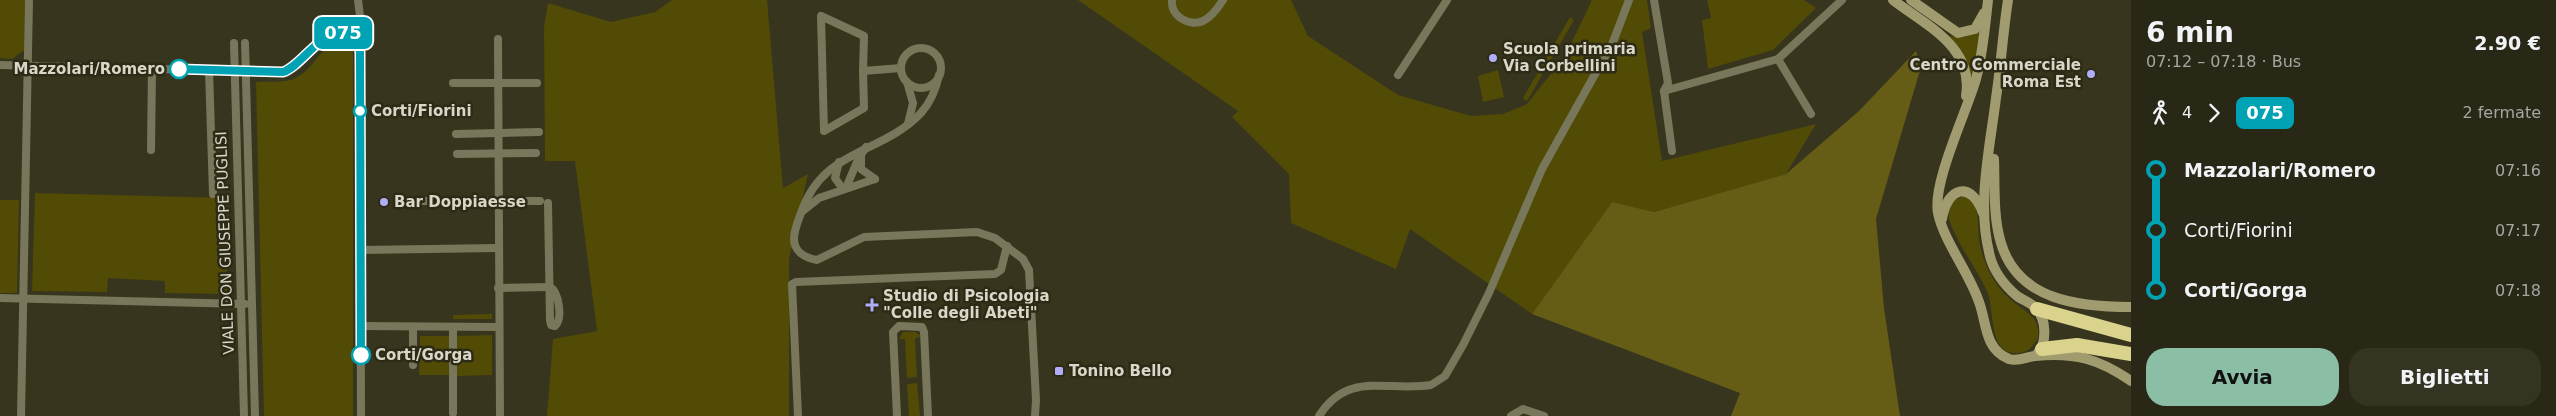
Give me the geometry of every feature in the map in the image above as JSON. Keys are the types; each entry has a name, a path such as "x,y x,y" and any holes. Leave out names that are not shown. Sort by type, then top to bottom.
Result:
{"highway":[{"path":"2036,309 2130,334"},
{"path":"2038,353 2077,344 2131,354"}],"main road":[{"path":"1894,0 1924,24 1945,32 1962,34 1975,29 1981,21 1988,0"},
{"path":"1911,0 1932,16 1957,51 1965,70 1967,87 1962,120"},
{"path":"1988,0 1983,52 1937,194 1942,224 1973,284 1985,317 1987,338 1993,348 2010,359 2023,360 2038,353 2083,357 2110,366 2131,382"},
{"path":"2008,0 1993,123 1984,219 1986,242 1993,267 2016,295 2036,309 2044,327 2038,353"},
{"path":"1993,123 1996,212 2000,242 2007,261 2025,282 2044,294 2065,302 2099,307 2131,307"},
{"path":"1942,224 1946,202 1953,194 1959,191 1968,192 1975,197 1984,219"}],"street":[{"path":"21,416 29,0"},
{"path":"354,36 361,24 358,0"},
{"path":"1172,0 1172,5 1178,16 1187,22 1197,23 1205,20 1215,12 1223,0"},
{"path":"1398,75 1447,0"},
{"path":"1319,416 1336,396 1356,387 1422,386 1438,381 1450,369 1496,276 1542,168 1612,42 1629,0"},
{"path":"1654,0 1668,83 1664,91 1672,151"},
{"path":"1664,91 1778,59 1842,0"},
{"path":"821,16 864,36 863,71 864,108 824,131 821,16"},
{"path":"0,65 286,72 298,64 324,37 342,33 354,36 360,52 361,416"},
{"path":"498,39 497,154 500,416"},
{"name":"VIALE DON GIUSEPPE PUGLISI","path":"234,43 244,416"},
{"name":"VIALE DON GIUSEPPE PUGLISI","path":"245,43 255,416"},
{"path":"907,125 913,103 901,68 905,56 921,48 932,52 937,58 940,68 932,97 922,112 907,125 839,162 815,184 805,200 794,238 796,247 804,256 817,260 830,256 855,240 869,237 984,232 1007,246 1023,259 1029,270 1036,400 1035,416"},
{"path":"1778,59 1811,114"},
{"path":"151,150 152,68"},
{"path":"863,71 901,68"},
{"path":"209,70 212,194"},
{"path":"907,82 918,88 927,87 939,75"},
{"path":"453,83 537,83"},
{"path":"456,134 539,132"},
{"path":"845,188 866,147"},
{"path":"457,154 536,153"},
{"path":"800,217 813,201 845,188 875,179 861,169 861,155"},
{"path":"839,162 835,178 845,188"},
{"path":"412,201 544,202 550,287 498,288"},
{"path":"798,416 792,284 805,281 995,274 1001,270 1007,246"},
{"path":"360,250 498,248"},
{"path":"0,298 251,303"},
{"path":"360,326 498,327"},
{"path":"897,416 893,332 899,326 917,326 922,328 924,332 928,416"},
{"path":"413,327 413,366"},
{"path":"453,327 453,413"},
{"path":"1511,416 1523,409 1544,416"}],"shaded area":[{"path":"0,0 25,0 24,50 12,59 0,58"},
{"path":"672,0 767,0 783,188 808,174 789,259 789,416 547,416 553,339 597,331 575,161 545,161 544,27 548,3 611,22 655,12"},
{"path":"1078,0 1291,0 1308,36 1398,95 1471,116 1503,114 1527,104 1565,56 1592,0 1647,0 1651,28 1642,32 1662,161 1816,124 1786,174 1654,212 1612,202 1532,314 1410,229 1396,269 1291,223 1289,174 1232,117 1238,111"},
{"path":"1707,0 1804,0 1816,8 1773,50 1708,69 1702,20 1711,18"},
{"path":"1570,17 1574,20 1527,101 1523,98"},
{"path":"1981,29 1973,76 1970,75 1962,51 1948,36 1965,37"},
{"path":"339,43 349,43 353,49 353,416 264,416 256,82 294,79 305,72 327,48"},
{"path":"1916,51 1921,67 1876,219 1884,308 1900,416 1731,416 1740,393 1532,314 1612,202 1654,212 1786,174 1859,111"},
{"path":"1498,70 1504,97 1483,102 1478,76"},
{"path":"35,193 227,198 227,294 165,293 165,281 108,278 107,292 32,291"},
{"path":"1965,196 1971,200 1977,211 1981,248 1985,263 1992,277 2005,294 2031,316 2037,325 2038,338 2027,351 2008,352 2001,347 1994,330 1987,291 1952,228 1948,212 1954,200"},
{"path":"0,200 19,200 17,293 0,293"},
{"path":"492,314 492,319 453,319 453,315"},
{"path":"903,332 915,332 921,336 915,339 917,377 907,378 905,339 899,339"},
{"path":"492,335 492,375 456,376 455,336"},
{"path":"420,336 450,336 449,375 419,375"},
{"path":"917,383 920,416 909,416 907,384"}],"bus line":[{"name":"075","path":"179,69 283,72 298,64 320,40 328,36 345,33 354,36 357,40 360,46 361,355"}],"place":[{"name":"Scuola primaria Via Corbellini","path":"1493,58"},
{"name":"Mazzolari/Romero","path":"179,69"},
{"name":"Centro Commerciale Roma Est","path":"2091,74"},
{"name":"Corti/Fiorini","path":"360,111"},
{"name":"Bar Doppiaesse","path":"384,202"},
{"name":"Studio di Psicologia \"Colle degli Abeti\"","path":"872,305"},
{"name":"Corti/Gorga","path":"361,355"},
{"name":"Tonino Bello","path":"1059,371"}]}
